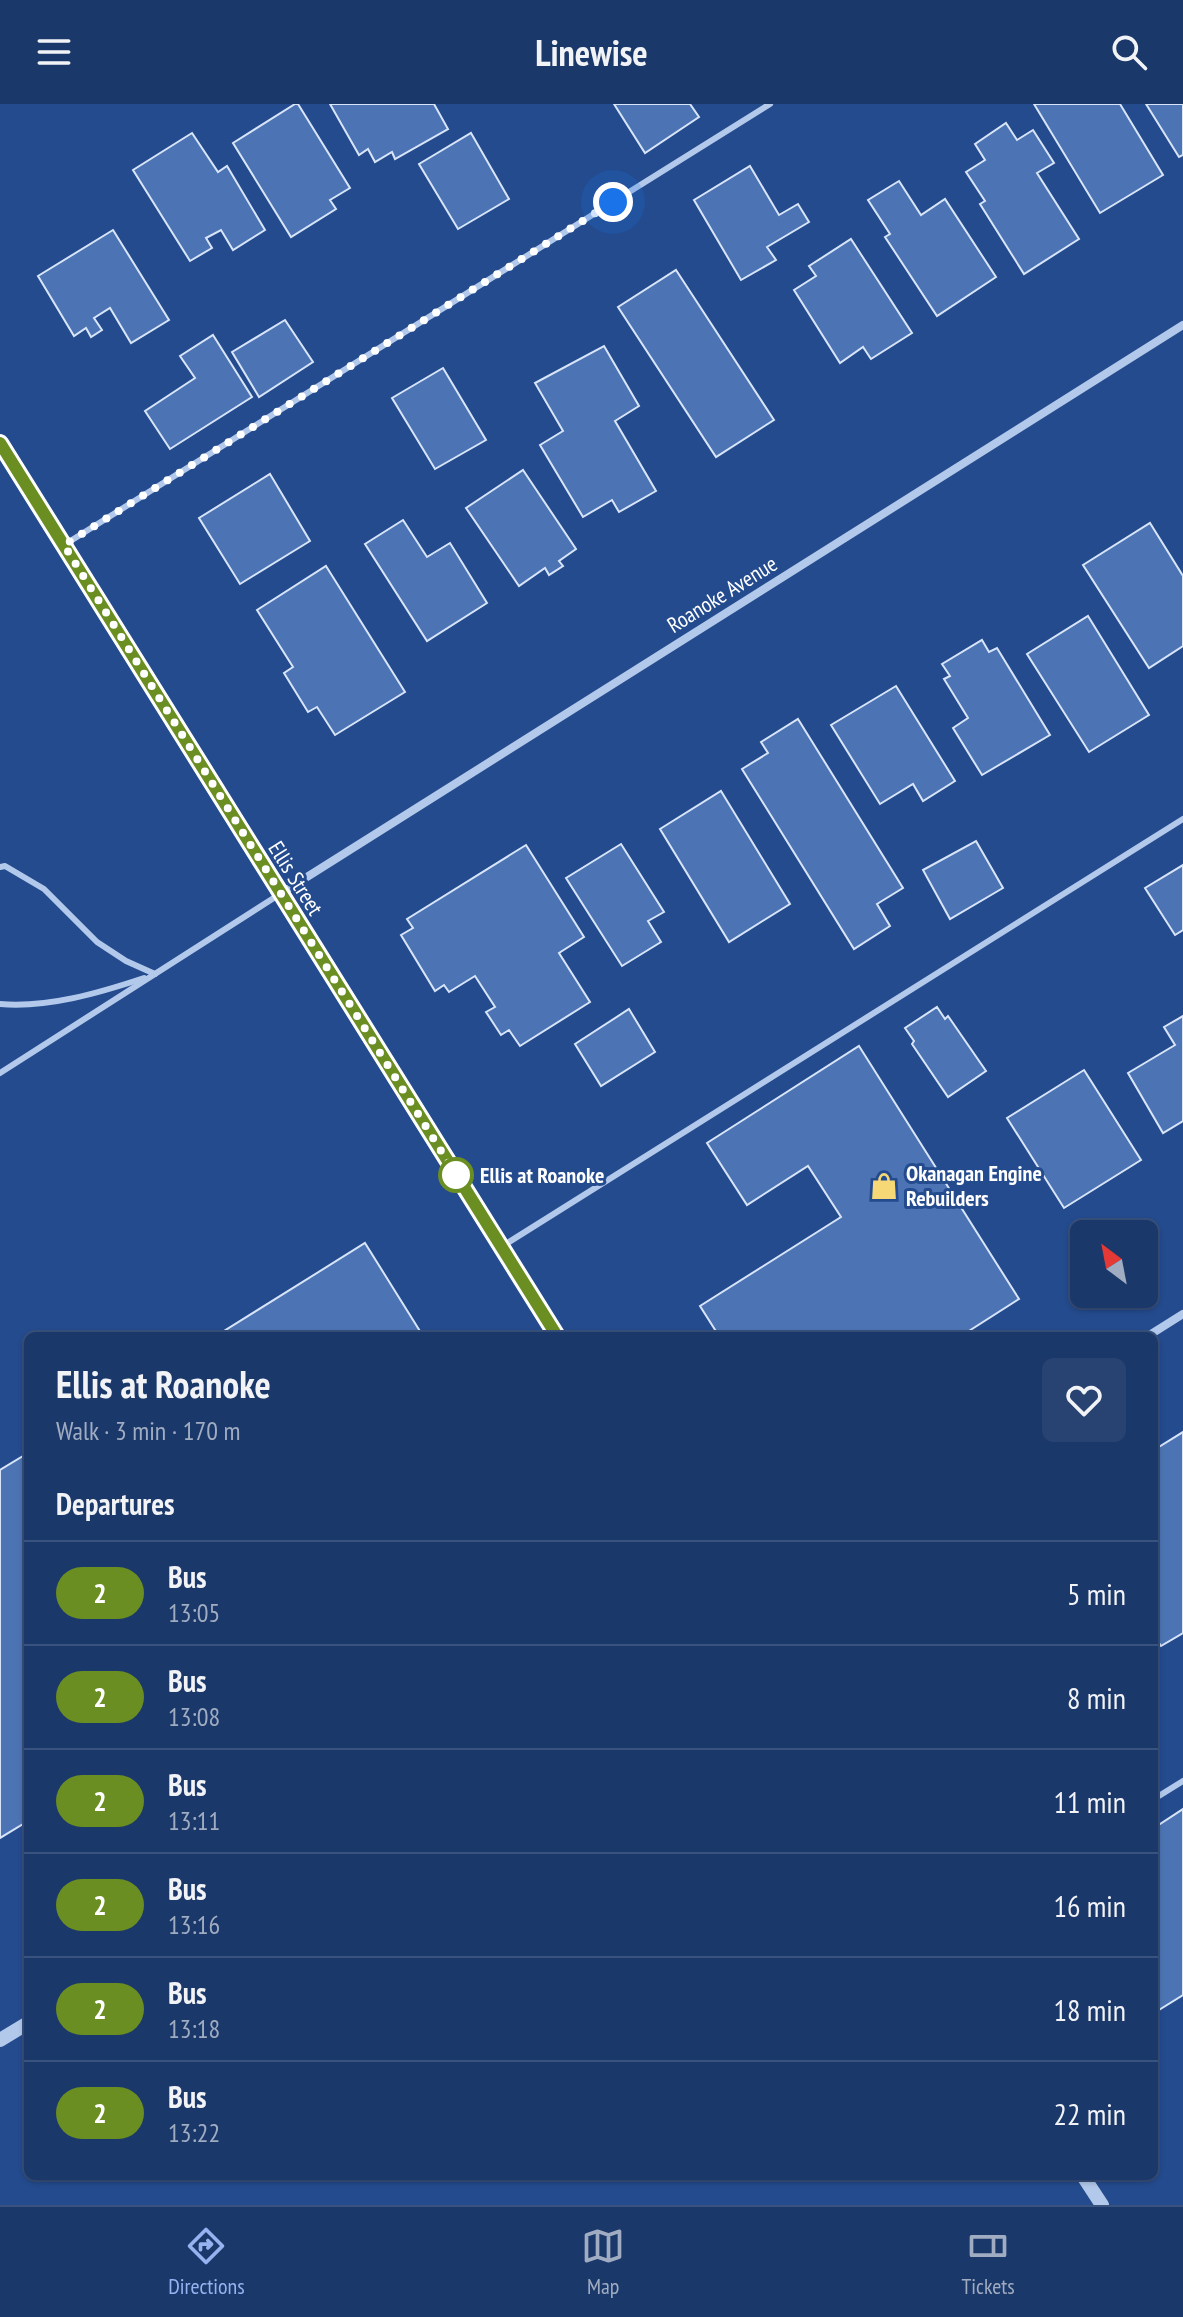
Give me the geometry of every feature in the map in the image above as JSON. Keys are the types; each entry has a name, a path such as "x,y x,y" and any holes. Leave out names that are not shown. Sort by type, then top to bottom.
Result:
{"street":[{"name":"Roanoke Avenue","path":"280,894 1183,325"},
{"name":"Ellis Street","path":"0,443 554,1332"},
{"path":"1154,1332 1183,1314"},
{"path":"0,2040 24,2025"},
{"path":"1086,2180 1102,2205"}],"lane":[{"path":"64,545 770,104"},
{"path":"501,1247 1183,819"},
{"path":"0,867 5,866 44,889 97,942 126,961 155,974"},
{"path":"0,1073 280,894"},
{"path":"0,1004 16,1006 67,999 107,991 155,974"},
{"path":"1158,1797 1183,1781"}],"building":[{"path":"298,104 350,188 330,200 336,209 291,237 233,143"},
{"path":"330,104 434,104 448,129 395,159 392,152 375,162 368,149 359,155"},
{"path":"614,104 690,104 699,117 645,153"},
{"path":"1034,104 1120,104 1163,175 1100,213"},
{"path":"1146,104 1183,104 1183,155 1179,157"},
{"path":"1006,123 1017,140 1033,130 1054,163 1037,173 1079,239 1024,274 980,204 985,201 966,172 985,160 975,144"},
{"path":"192,133 218,172 227,166 265,230 233,250 221,230 206,238 212,248 190,261 133,170"},
{"path":"471,133 509,199 458,229 419,164"},
{"path":"750,166 779,215 798,204 809,222 767,247 776,260 741,280 694,200"},
{"path":"899,181 921,215 945,199 996,277 937,316 885,237 890,234 868,200"},
{"path":"113,230 169,320 131,343 110,308 94,318 102,330 91,337 86,328 74,336 38,276"},
{"path":"851,239 912,333 871,359 863,347 840,363 794,290 816,276 809,266"},
{"path":"676,270 774,420 716,457 618,307"},
{"path":"285,320 313,362 259,397 232,352"},
{"path":"213,335 252,397 170,449 145,411 195,378 180,356"},
{"path":"604,346 639,406 615,421 656,491 619,512 612,500 583,517 540,445 563,431 535,383"},
{"path":"443,368 486,440 435,469 392,398"},
{"path":"523,470 576,549 559,561 563,566 549,575 545,568 519,586 466,508"},
{"path":"270,474 310,541 240,584 199,518"},
{"path":"403,520 427,557 450,543 487,603 427,641 365,544"},
{"path":"1150,523 1183,576 1183,646 1149,668 1083,565"},
{"path":"326,566 405,692 335,735 317,707 308,712 284,673 293,667 257,610"},
{"path":"1088,616 1149,715 1089,752 1027,654"},
{"path":"982,640 989,652 997,648 1050,735 982,775 953,728 968,718 944,679 950,676 942,664"},
{"path":"896,686 955,781 923,801 913,784 880,804 831,725"},
{"path":"798,719 903,888 877,904 890,926 854,949 742,769 768,753 761,742"},
{"path":"721,791 790,904 729,942 660,829"},
{"path":"976,841 1003,888 950,919 923,870"},
{"path":"621,844 664,912 648,921 661,942 622,966 566,878"},
{"path":"526,845 584,937 559,953 590,1002 520,1046 509,1030 501,1035 486,1012 495,1007 475,976 449,992 444,985 435,991 401,935 413,928 407,919"},
{"path":"1183,865 1183,930 1175,935 1145,888"},
{"path":"937,1007 945,1019 948,1016 986,1071 948,1097 912,1044 914,1041 905,1028"},
{"path":"629,1009 655,1052 601,1086 575,1044"},
{"path":"1183,1016 1183,1121 1163,1133 1128,1073 1175,1045 1164,1027"},
{"name":"Okanagan Engine Rebuilders","path":"859,1046 1019,1299 967,1332 716,1332 700,1306 841,1217 808,1166 747,1205 707,1143"},
{"path":"1084,1070 1141,1160 1064,1208 1007,1118"},
{"path":"365,1243 421,1332 222,1332"},
{"path":"1183,1432 1183,1633 1161,1646 1158,1641 1158,1448"},
{"path":"24,1455 24,1823 0,1838 0,1470"},
{"path":"1183,1809 1183,1995 1158,2011 1158,1825"}],"bus line":[{"name":"2","path":"0,443 554,1332"}],"place":[{"name":"Ellis at Roanoke","path":"456,1175"},
{"name":"Okanagan Engine Rebuilders","path":"884,1186"}],"route":[{"path":"456,1175 64,545 613,202"}]}
